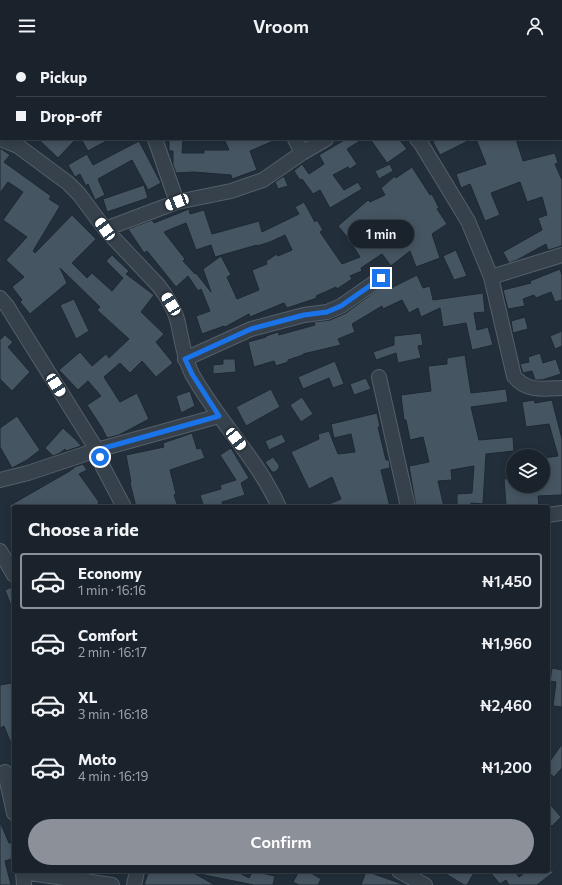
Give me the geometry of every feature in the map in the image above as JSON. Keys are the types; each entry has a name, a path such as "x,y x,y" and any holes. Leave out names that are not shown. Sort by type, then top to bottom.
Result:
{"street":[{"path":"3,140 18,146 68,183 79,194 105,229 166,294 177,318 185,359 192,374 219,416 254,462 272,491 278,505"},
{"path":"155,140 177,202"},
{"path":"296,140 302,153"},
{"path":"105,229 177,202 231,191 263,180 302,153 324,140"},
{"path":"418,140 468,221 491,276 514,376 518,381 536,389 562,388"},
{"path":"491,276 562,254"},
{"path":"185,359 251,329 304,315 327,312 341,306 381,278"},
{"path":"0,298 7,306 97,450 103,467 123,505"},
{"path":"379,377 408,505"},
{"path":"0,480 28,473 97,450 219,416"},
{"path":"0,551 12,572"},
{"path":"6,771 12,802"},
{"path":"134,885 137,873"},
{"path":"403,873 425,885"},
{"path":"23,876 112,885"}],"building":[{"path":"39,140 75,140 58,158"},
{"path":"82,140 108,140 88,151"},
{"path":"169,140 183,140 182,153 204,153 204,150 229,150 224,140 276,140 250,151 257,170 232,179 231,175 194,172 176,173 173,165 173,151 169,151"},
{"path":"344,140 361,140 347,149 357,164 350,169 348,167 333,175 344,190 358,182 362,189 330,208 320,190 313,194 294,171 302,164 309,174 324,164 319,155"},
{"path":"371,140 400,140 407,149 387,163"},
{"path":"436,140 470,140 440,155 433,142"},
{"path":"476,140 516,140 523,161 555,153 558,163 555,164 562,180 562,246 548,250 546,244 509,263 503,252 542,230 538,218 547,215 542,197 527,202 520,182 491,193 500,215 485,221 470,184 461,188 456,174 486,164"},
{"path":"139,141 161,183 148,190 132,160 98,179 105,195 95,200 88,184 86,186 80,174 75,177 68,165 87,154 93,165"},
{"path":"0,148 10,155 4,162 51,196 49,199 60,206 33,251 35,253 72,215 96,239 72,263 87,278 92,273 112,291 123,278 106,261 112,255 129,271 126,274 154,295 141,312 164,334 156,342 173,363 156,377 142,361 130,373 120,363 104,377 120,402 137,393 149,419 119,435 107,438 87,405 101,396 88,381 78,390 59,370 80,352 92,366 106,354 109,358 129,339 97,310 100,307 60,268 67,283 30,314 20,302 22,300 12,287 24,277 6,260 27,237 3,220 23,192 8,182 0,193"},
{"path":"390,164 393,171 379,179 375,171"},
{"path":"412,167 430,195 432,194 439,208 437,209 447,224 432,234 440,258 416,267 410,251 391,266 382,254 361,268 362,271 350,276 352,279 337,289 336,287 316,296 317,298 287,308 284,303 250,317 249,314 225,327 224,326 202,334 196,316 210,311 201,289 198,291 188,276 176,287 147,251 144,253 128,229 152,220 154,223 189,209 190,214 204,210 212,234 259,221 262,232 299,214 295,207 304,202 315,222 317,220 323,230 320,232 342,264 360,257 348,238 338,226 368,200 370,202 385,195 381,188 395,176 396,178","holes":["186,223 196,250 211,245 215,257 270,242 285,235 292,250 278,256 277,254 266,261 267,264 252,270 259,290 237,299 227,277 231,275 221,256 203,269 211,292 196,273 195,274 183,261 185,259 164,232"]},
{"path":"284,176 288,186 278,189 275,182"},
{"path":"144,185 148,198 107,212 103,199"},
{"path":"456,250 467,276 454,280 443,256"},
{"path":"560,269 562,275 562,300 555,302 551,292 536,298 534,295 523,299 525,306 508,309 503,290 531,283 530,281"},
{"path":"417,275 423,288 430,286 433,300 483,293 485,312 474,313 477,330 488,327 493,345 472,350 466,323 443,327 440,308 421,317 418,308 409,313 402,300 383,309 382,306 352,324 355,332 338,339 341,345 303,354 288,360 288,362 276,366 274,361 254,367 248,342 278,332 279,335 315,325 314,322 330,320 346,313 388,282 391,288"},
{"path":"74,299 89,331 76,339 60,305"},
{"path":"525,317 528,329 513,333 511,321"},
{"path":"562,331 562,346 555,349 550,336"},
{"path":"421,333 423,345 418,346 421,358 398,363 396,353 376,360 373,352 394,345 394,336"},
{"path":"5,335 13,342 8,347 30,372 12,391 0,379 0,338 1,339"},
{"path":"540,353 543,363 556,359 561,374 542,380 535,380 532,371 523,373 520,364 529,362 528,357"},
{"path":"465,355 471,393 506,389 508,402 471,407 479,440 513,437 514,449 506,449 506,452 486,454 483,504 471,503 471,505 457,505 457,494 472,493 474,466 451,470 452,480 438,481 444,505 416,505 409,466 429,462 423,437 410,440 406,420 404,420 401,395 431,391 428,366 447,364 447,358"},
{"path":"223,359 235,359 236,372 213,374 213,365 223,364"},
{"path":"335,361 344,384 333,388 329,378 303,389 298,377"},
{"path":"366,378 371,389 354,395 350,384"},
{"path":"271,389 280,407 246,426 236,407"},
{"path":"190,391 195,406 181,413 176,396"},
{"path":"302,397 313,414 301,422 290,405"},
{"path":"534,400 535,403 552,400 562,439 562,495 538,496 539,505 506,505 504,479 506,479 506,493 550,493 550,457 558,456 549,424 526,427 522,402"},
{"path":"377,413 380,427 378,427 386,460 389,460 390,468 381,470 390,505 327,505 341,499 332,477 309,489 291,452 319,439 318,434 329,431 338,454 355,452 351,434 334,438 331,424"},
{"path":"17,416 40,450 27,460 12,468 0,447 0,428"},
{"path":"63,428 81,446 66,451 65,449 53,456 45,448"},
{"path":"192,433 197,449 201,448 205,458 170,470 176,494 174,495 177,505 136,505 130,483 126,455 164,447 163,443"},
{"path":"282,434 286,442 269,450 265,441"},
{"path":"231,448 249,478 241,483 245,495 222,502 223,505 203,505 200,495 221,489 220,485 236,480 220,455"},
{"path":"273,457 279,465 279,468 275,472 272,472 265,462"},
{"path":"83,464 87,470 79,474 99,502 98,505 12,505 12,507 7,507 68,472 74,467"},
{"path":"12,587 12,608 5,590"},
{"path":"552,668 562,670 562,707 553,706 556,682 550,681"},
{"path":"12,683 12,746 4,726 0,728 0,685"},
{"path":"562,744 562,768 554,777 550,774 550,761"},
{"path":"550,804 561,817 552,826 550,824"},
{"path":"0,822 9,843 12,843 12,859 5,861 11,885 0,885"},
{"path":"550,871 555,871 537,885 509,885 506,880 500,884 491,873 516,873 519,877 524,873 550,873"},
{"path":"148,873 194,873 215,885 144,885"},
{"path":"204,873 240,873 249,878 252,873 262,873 275,876 273,885 254,885 204,875"},
{"path":"298,873 311,873 321,879 318,885 299,885 293,882"},
{"path":"365,873 372,873 402,884 402,885 361,885"},
{"path":"444,873 474,873 467,885 464,885"}],"route":[{"path":"100,457 97,450 219,416 192,374 185,359 251,329 304,315 327,312 341,306 381,278"}]}
